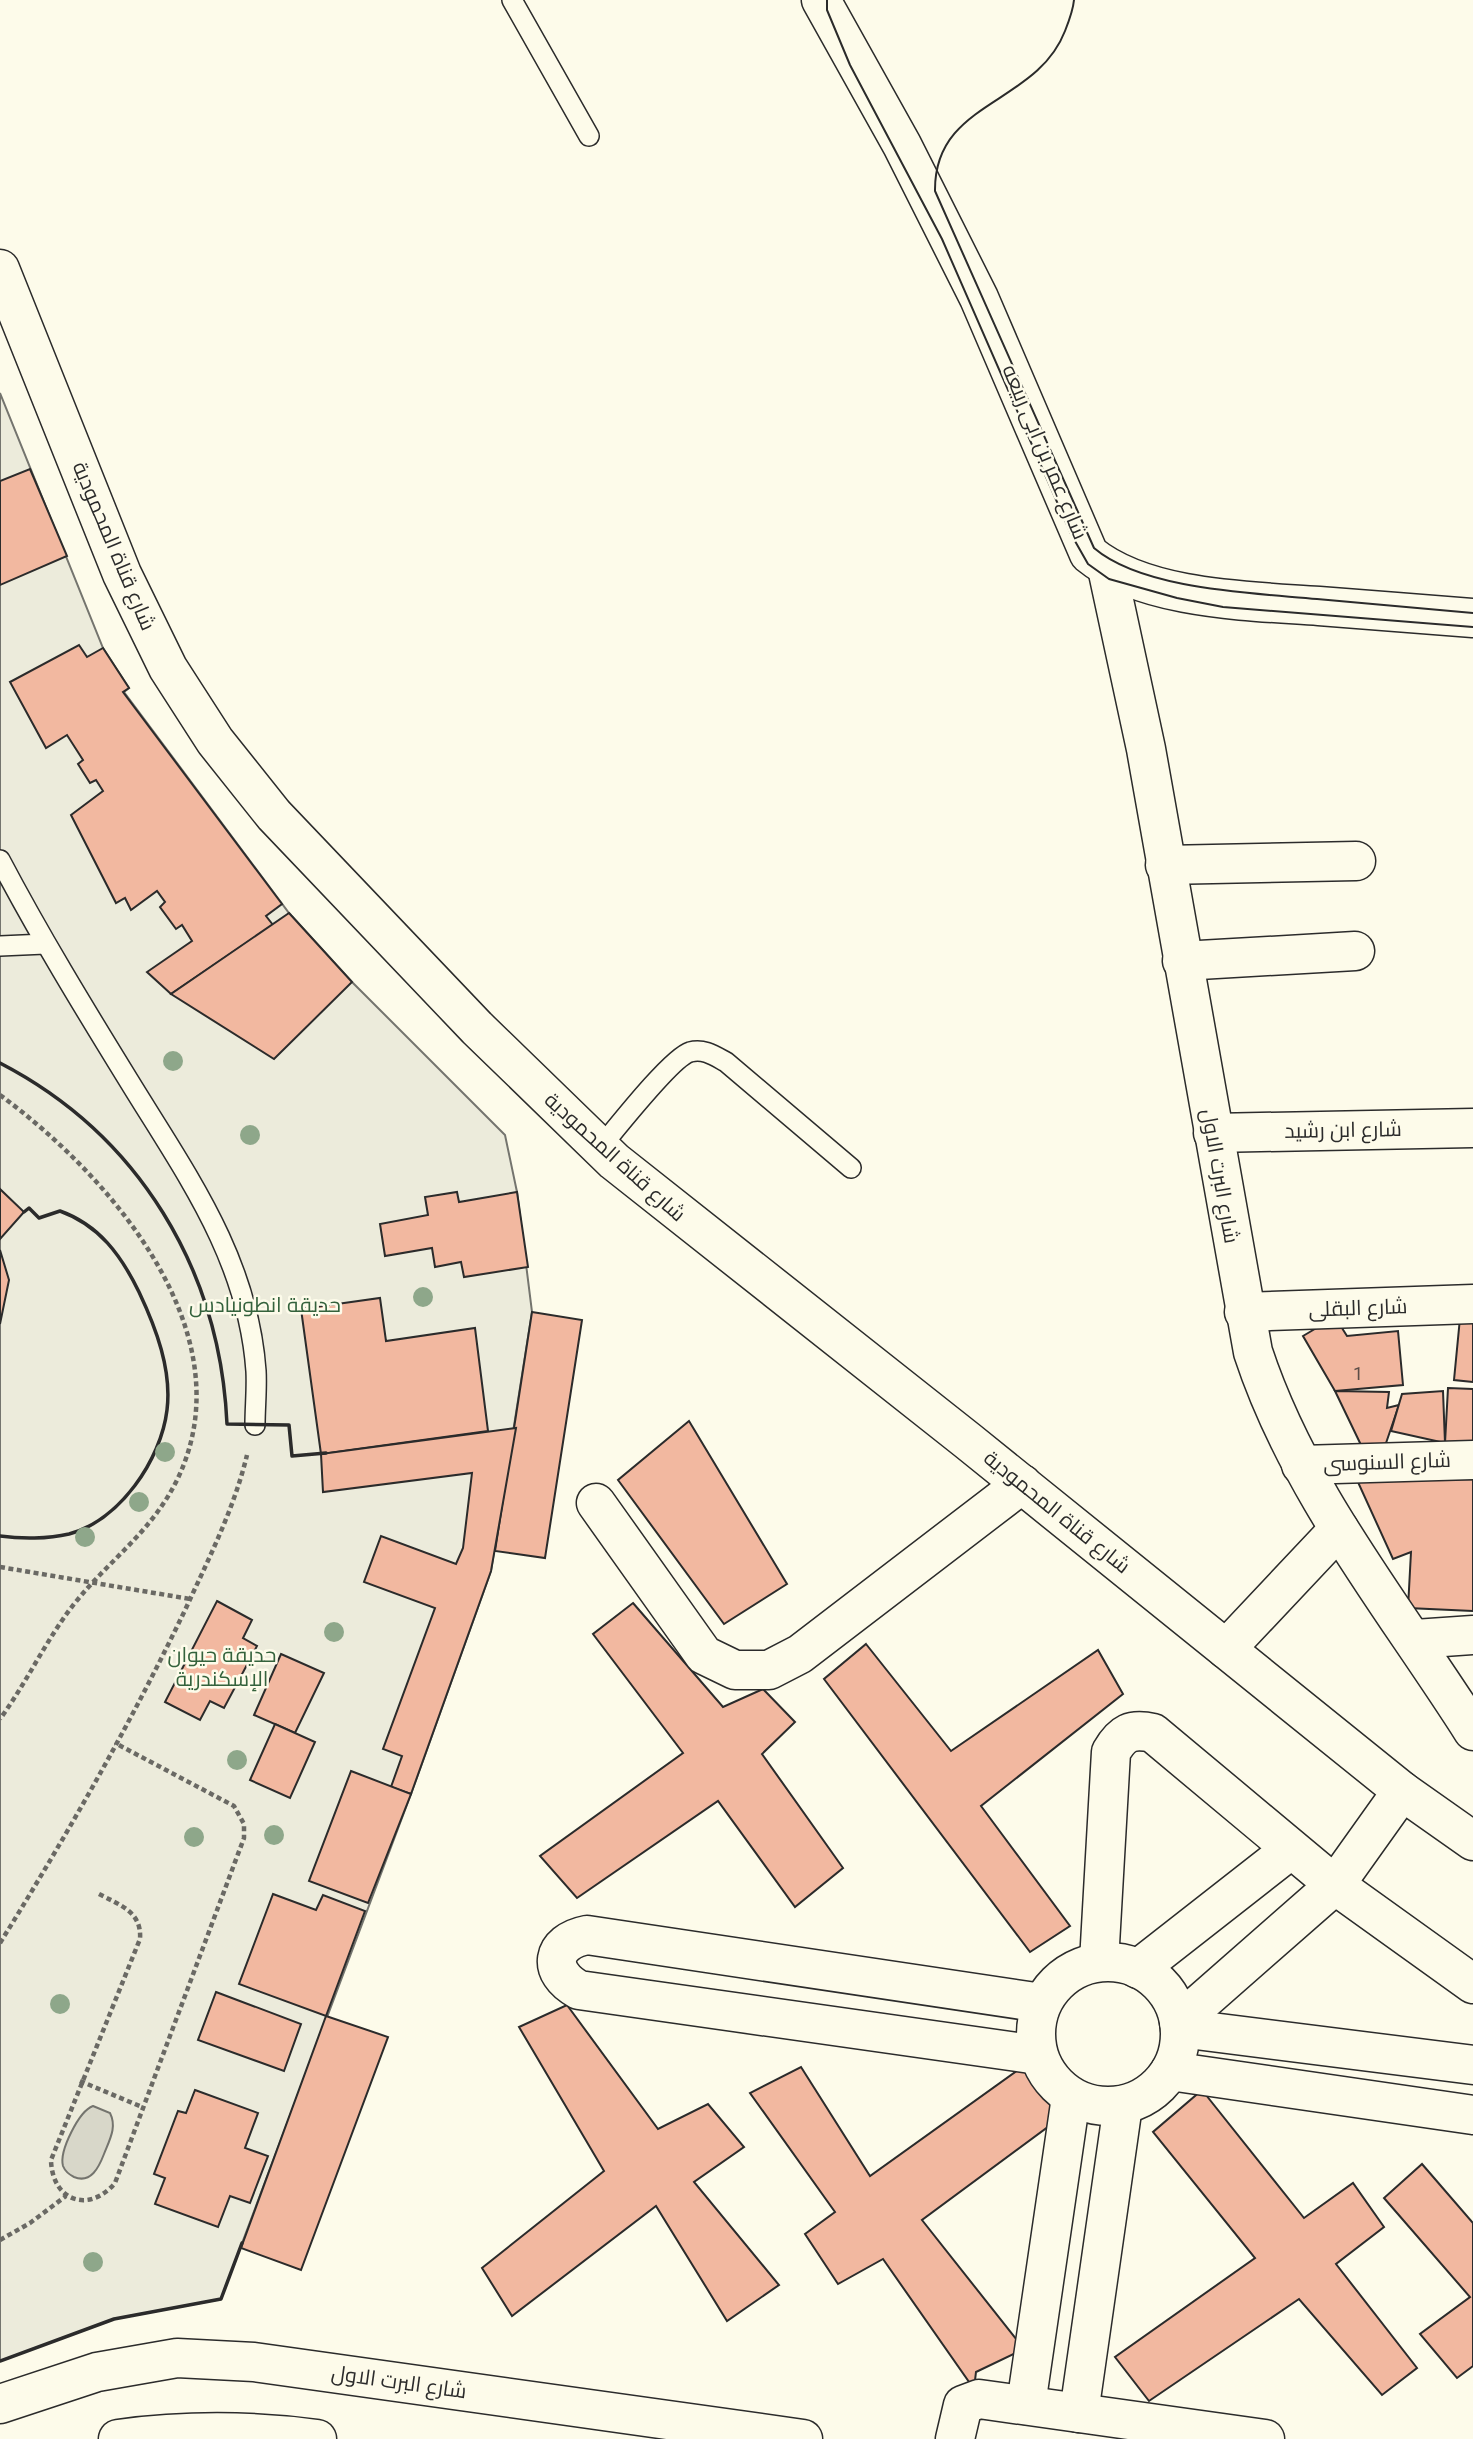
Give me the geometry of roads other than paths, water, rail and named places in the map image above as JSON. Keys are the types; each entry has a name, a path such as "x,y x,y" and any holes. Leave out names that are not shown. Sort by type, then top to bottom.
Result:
{"street":[{"name":"شارع عمر بن ابى ربيعه","path":"821,0 902,145 979,298 1089,554 1107,568"},
{"name":"شارع قناة المحمودية","path":"0,269 122,575 168,668 215,741 274,815 477,1028 599,1149 662,1202 1022,1484 1402,1791 1473,1841"},
{"path":"1107,568 1171,588 1226,599 1473,618"},
{"name":"شارع البرت الاول","path":"1107,568 1146,749 1244,1312 1266,1391 1301,1465 1339,1529 1415,1639 1473,1731"},
{"path":"1165,865 1356,861"},
{"path":"1182,961 1355,951"},
{"name":"شارع ابن رشيد","path":"1213,1133 1473,1128"},
{"name":"شارع البقلى","path":"1244,1312 1473,1304"},
{"name":"شارع السنوسى","path":"1301,1465 1473,1460"},
{"path":"596,1503 704,1655 735,1670 769,1670 800,1654 1022,1484"},
{"path":"1226,1649 1339,1529"},
{"path":"1415,1639 1473,1635"},
{"path":"1099,1962 1111,1752 1119,1737 1136,1729 1153,1733 1290,1850 1473,1984"},
{"path":"1180,2025 1335,1885 1402,1791"},
{"path":"1138,1969 1290,1850"},
{"path":"1038,2055 579,1990 564,1982 556,1967 559,1951 571,1938 587,1936 1042,2003"},
{"path":"1099,1962 1119,1962 1138,1969 1158,1982 1172,2000 1180,2025 1178,2051 1170,2071 1150,2093 1123,2105 1096,2106 1071,2097 1051,2079 1038,2055 1035,2028 1042,2003 1057,1983 1076,1969 1099,1962"},
{"path":"806,2023 816,1969"},
{"path":"1170,2071 1461,2114 1465,2064 1180,2025"},
{"path":"1026,2405 1071,2097"},
{"path":"1079,2413 1123,2105"},
{"name":"شارع البرت الاول","path":"0,2404 97,2371 177,2358 254,2361 803,2439"},
{"path":"955,2439 959,2413 963,2405 971,2400 1026,2405 1265,2439"},
{"path":"118,2439 169,2432 237,2431 302,2438"}],"lane":[{"path":"512,0 589,136"},
{"path":"0,860 45,944 201,1195 228,1251 246,1310 256,1371 255,1424"},
{"path":"0,946 45,944"},
{"path":"599,1149 673,1064 689,1052 709,1052 851,1168"}],"tram line":[{"path":"827,0 827,10 850,65 942,239 1071,534 1088,564 1109,579 1177,598 1223,607 1473,627"},
{"path":"1074,0 1065,31 1051,56 1032,75 968,120 951,138 939,161 935,191 1094,548 1115,562 1141,573 1200,587 1473,613"}],"park label":[{"name":"حديقة انطونيادس","path":"265,1305"},
{"name":"حديقة حيوان الإسكندرية","path":"222,1667"}]}
